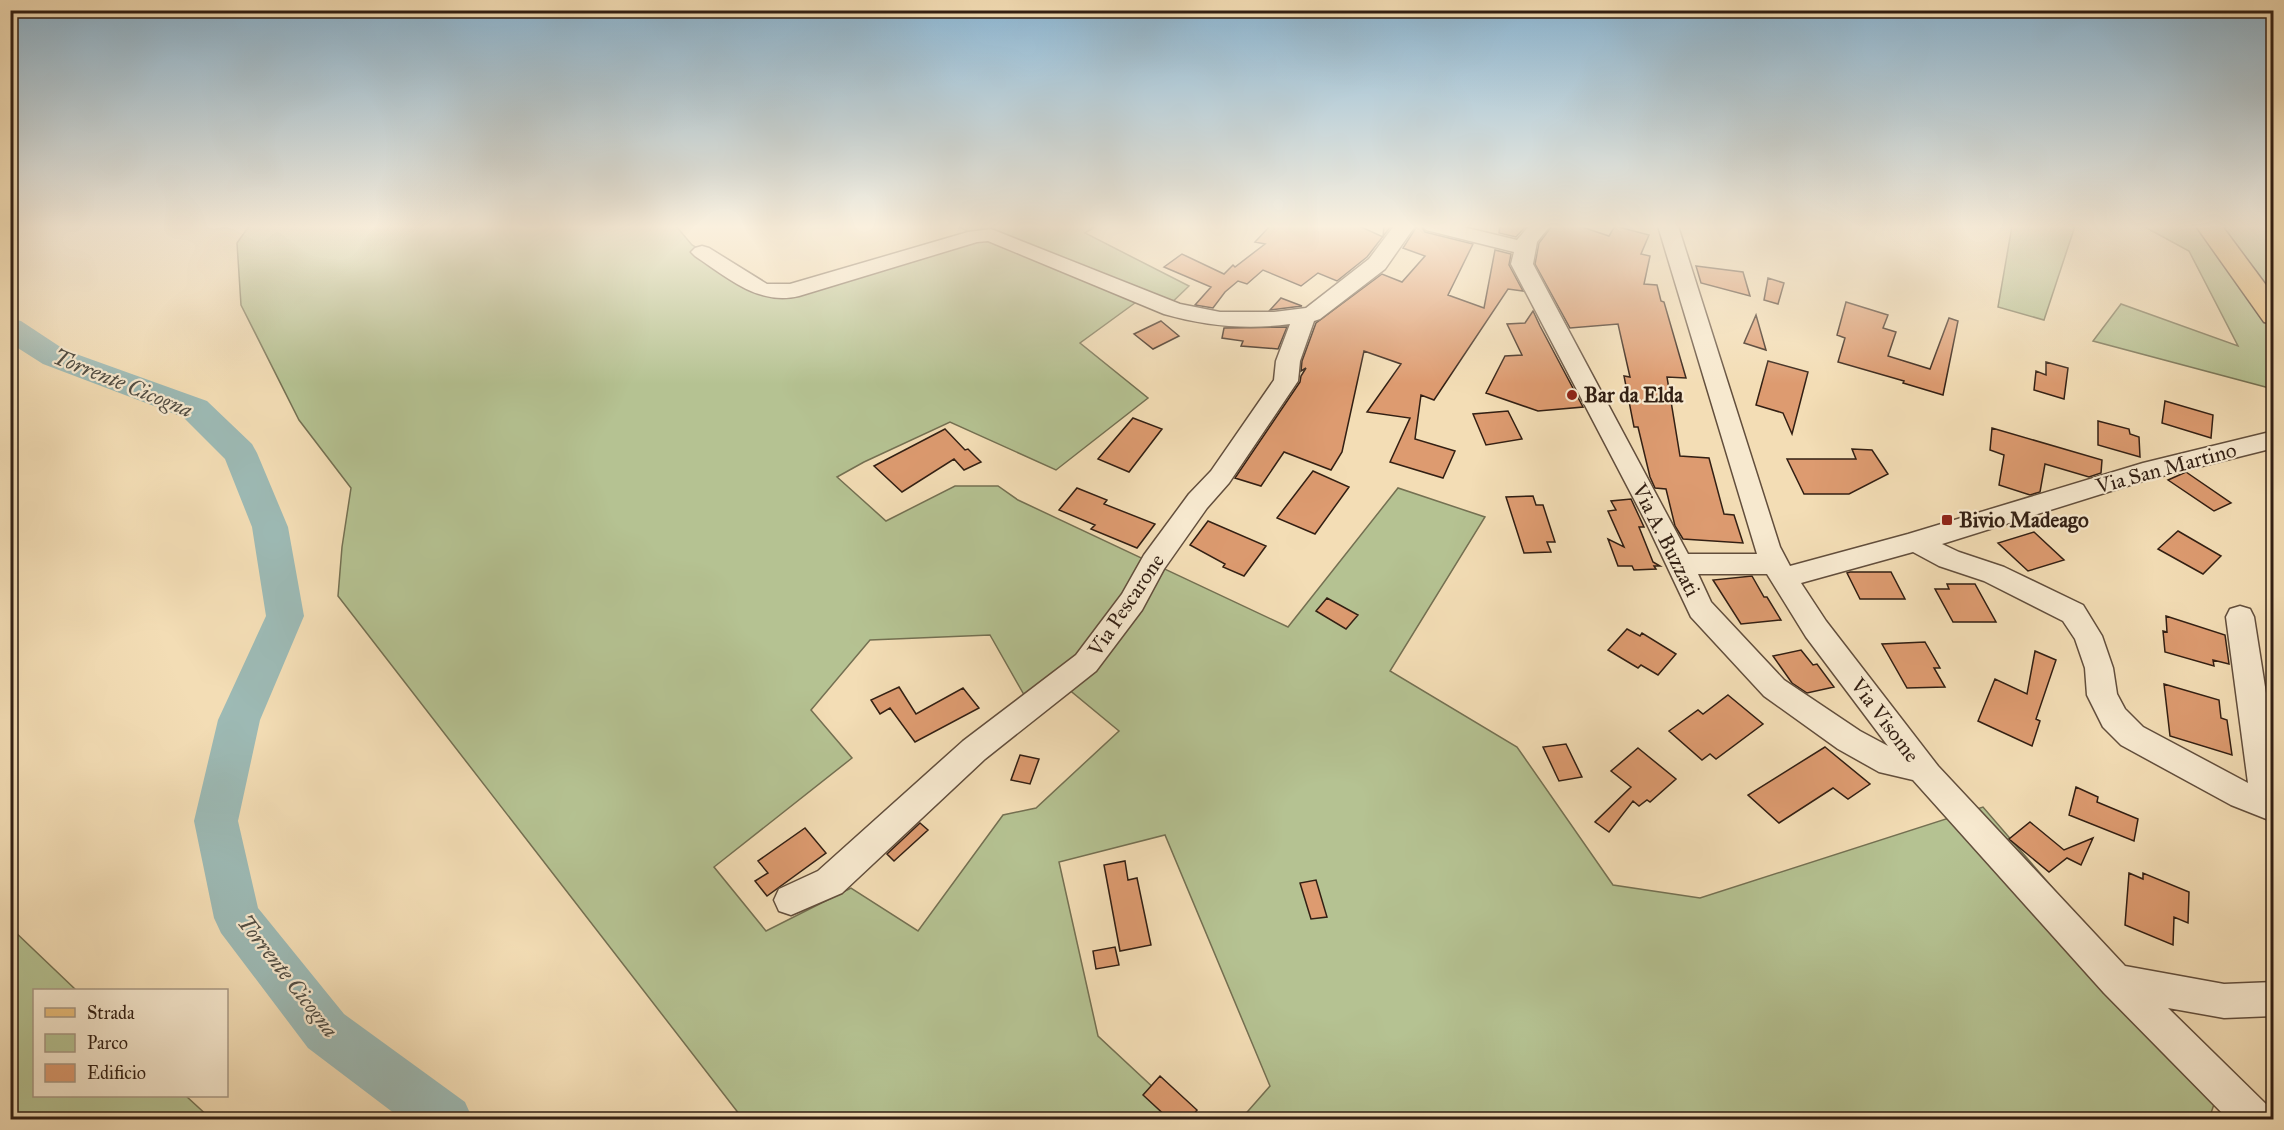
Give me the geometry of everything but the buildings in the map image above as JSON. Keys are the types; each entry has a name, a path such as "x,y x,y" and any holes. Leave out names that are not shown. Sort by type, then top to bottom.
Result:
{"main road":[{"path":"2247,279 2274,316"}],"street":[{"path":"744,279 760,289 791,291 832,279"},
{"path":"1095,279 1150,302 1201,317 1274,319 1311,314 1358,279"},
{"name":"Via A. Buzzati","path":"1530,279 1701,609 1774,688 1849,740 1890,763 1922,768"},
{"name":"Via Visome","path":"1684,279 1767,547 1779,571 1816,629 1922,768 2116,981 2256,1119"},
{"name":"Via Pescarone","path":"791,900 830,882 974,750 1086,663 1132,602 1154,562 1198,501 1220,477 1286,381 1288,361 1304,316"},
{"name":"Via San Martino","path":"1679,564 1779,571 1915,542 2143,472 2274,439"},
{"path":"1915,542 1949,560 1994,574 2073,613 2088,636 2098,668 2102,695 2114,718 2132,736 2242,795 2274,808"},
{"path":"2241,617 2265,790 2274,802"},
{"path":"2116,981 2224,1001 2274,999"}],"green space":[{"path":"239,279 750,279 773,292 820,279 1175,279 1189,286 1164,310 1139,300 1080,343 1148,398 1056,470 950,422 837,477 886,521 955,486 998,486 1018,500 1288,627 1398,488 1485,517 1390,671 1517,747 1613,885 1700,898 1983,807 2119,965 2225,1072 2209,1119 1241,1119 1270,1086 1165,835 1059,862 1098,1036 1187,1119 743,1119 338,596 342,547 351,488 299,420 241,305","holes":["990,635 1027,700 1056,679 1119,731 1036,808 1003,815 918,931 851,888 766,931 714,867 852,758 811,710 870,640"]},
{"path":"2003,279 2058,279 2044,320 1998,307"},
{"path":"2203,279 2273,279 2273,389 2093,341 2121,304 2238,346"},
{"path":"11,928 75,989 33,989 33,1097 187,1097 211,1119 11,1119"}],"waterway":[{"name":"Torrente Cicogna","path":"10,328 54,357 195,409 240,453 270,527 285,616 239,720 216,821 237,918 326,1031 447,1120"}],"place":[{"name":"Bar da Elda","path":"1572,395"},
{"name":"Bivio Madeago","path":"1947,520"}]}
